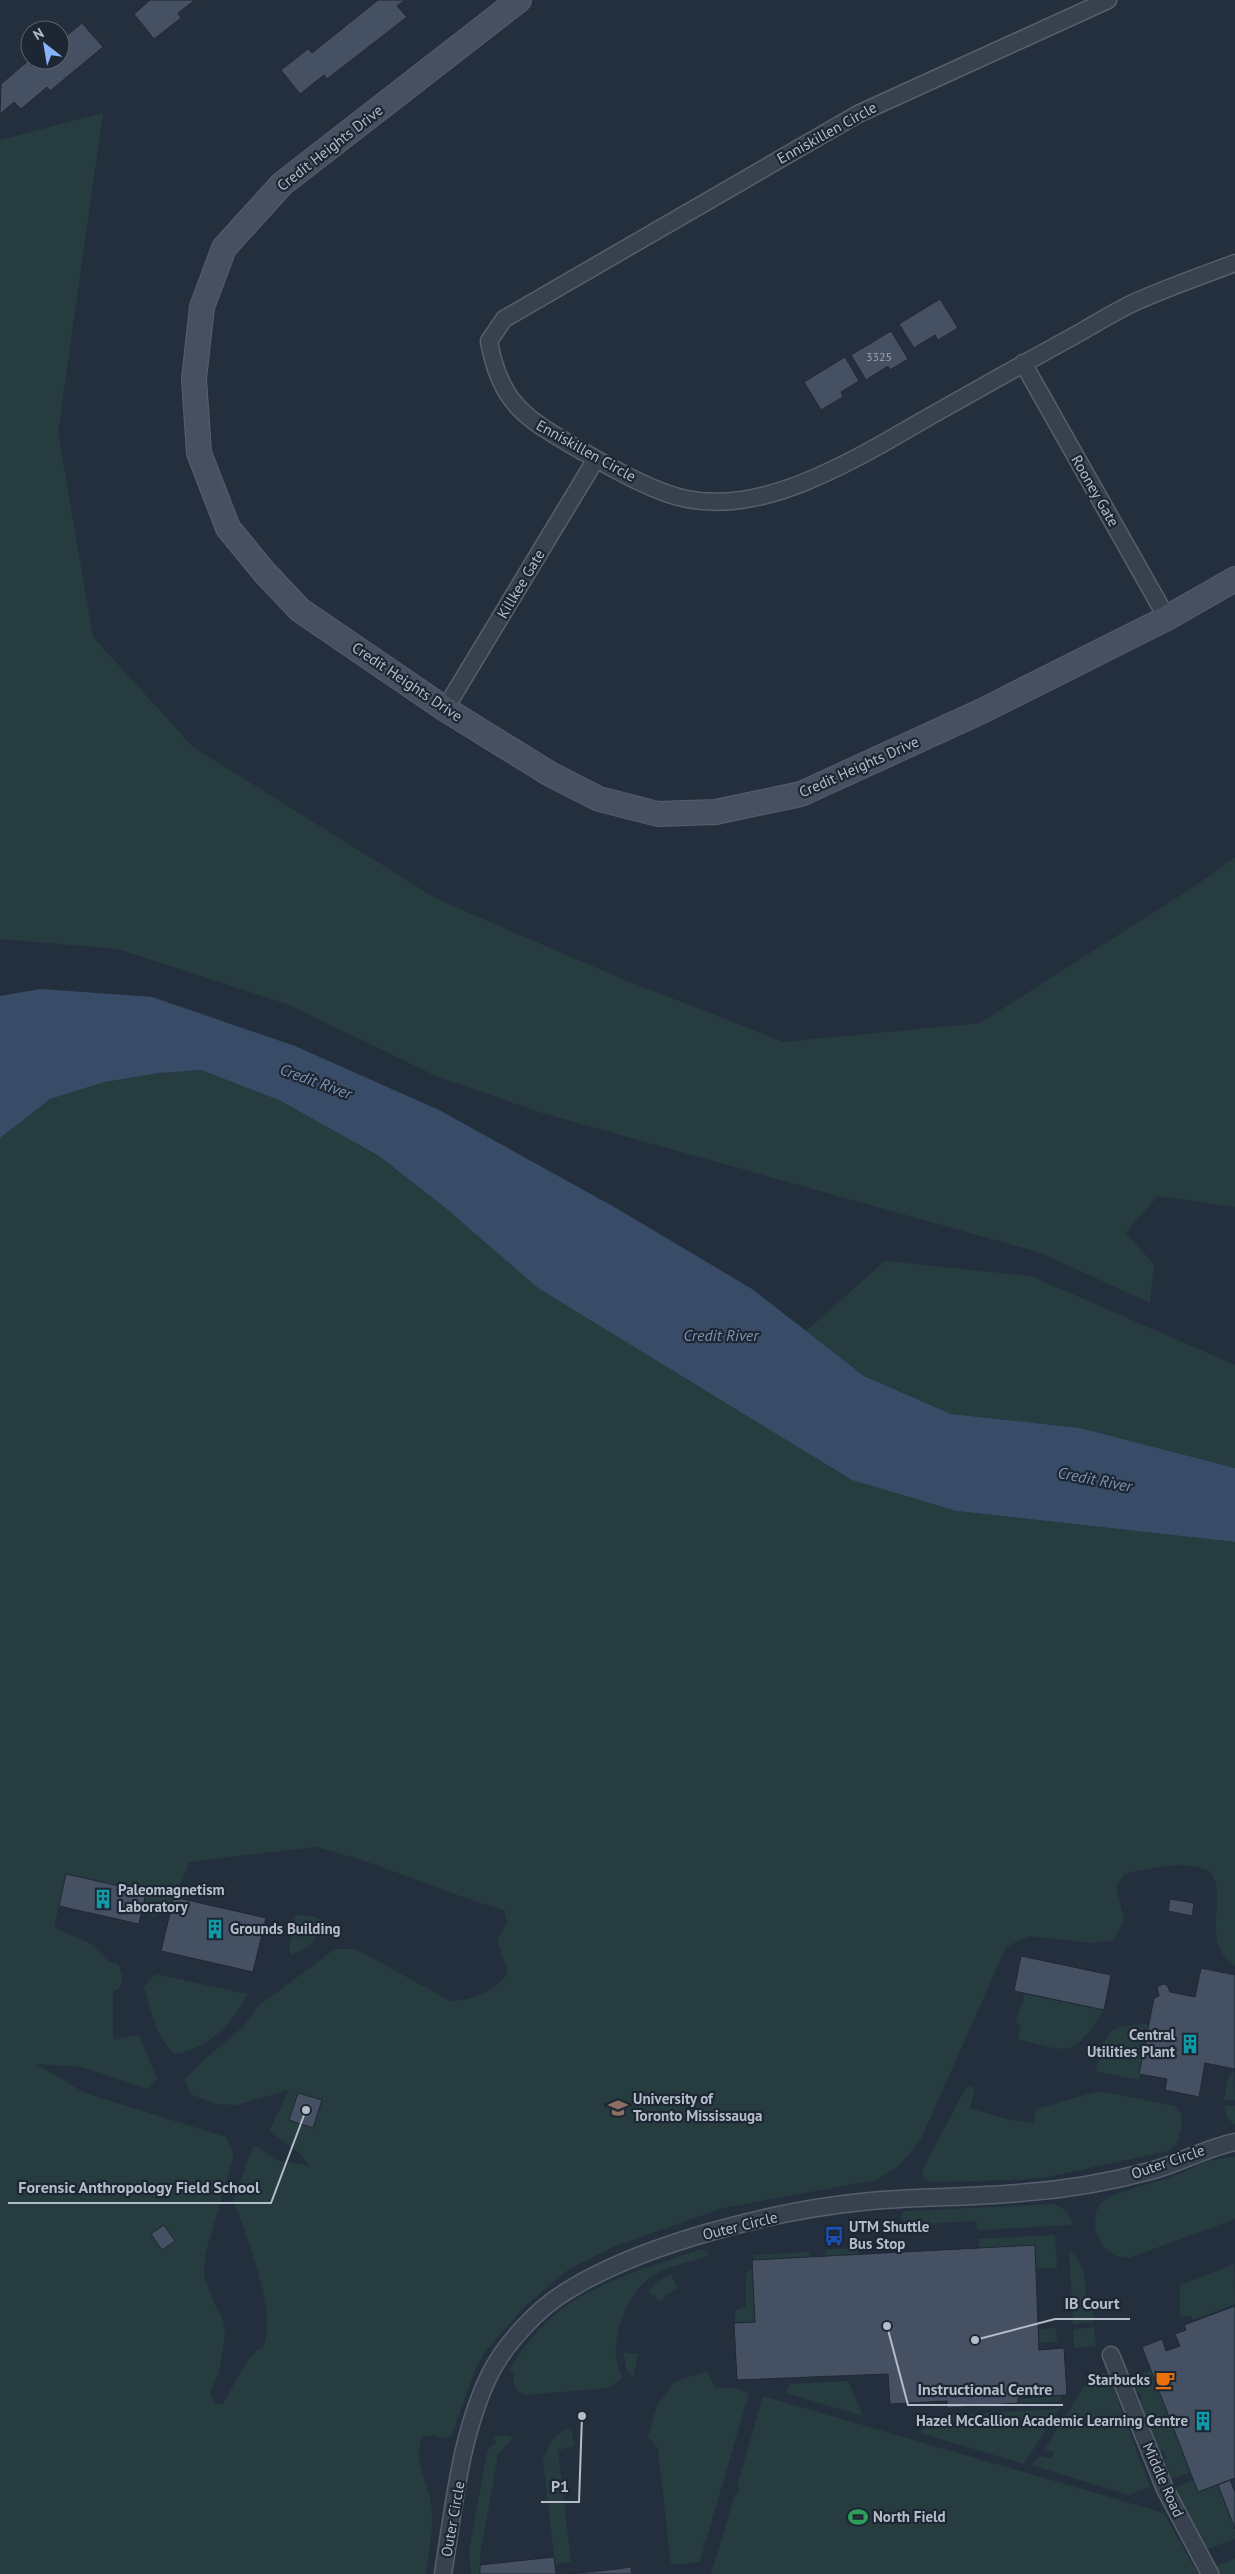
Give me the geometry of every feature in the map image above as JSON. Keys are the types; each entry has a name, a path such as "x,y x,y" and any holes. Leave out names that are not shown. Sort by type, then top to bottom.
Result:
{"street":[{"name":"Credit Heights Drive","path":"519,0 282,184 224,248 202,307 194,379 199,453 228,528 265,574 300,610 445,709 550,774 599,799 658,814 716,812 801,794 982,711 1167,618 1235,579"},
{"name":"Enniskillen Circle","path":"1108,0 858,114 504,319 489,341 494,367 506,395 533,422 596,459 665,493 688,500 726,501 765,495 791,488 860,456 1133,303 1235,263"},
{"name":"Rooney Gate","path":"1023,363 1167,618"},
{"name":"Killkee Gate","path":"445,709 596,459"},
{"name":"Outer Circle","path":"444,2574 466,2440 492,2371 513,2341 538,2314 564,2292 619,2264 685,2241 763,2219 859,2202 1019,2193 1076,2186 1156,2169 1212,2147 1235,2142"},
{"name":"Middle Road","path":"1111,2355 1164,2489 1210,2574"}],"green space":[{"path":"103,113 58,432 93,637 193,747 437,899 620,978 784,1042 980,1023 1195,886 1235,857 1235,1207 1158,1196 1125,1233 1154,1264 1150,1303 1041,1253 542,1113 436,1076 287,1004 118,949 0,939 0,140"},
{"name":"University of Toronto Mississauga","path":"201,1070 279,1100 379,1156 448,1210 957,1511 1235,1542 1235,1966 1220,1950 1217,1941 1217,1888 1211,1872 1201,1868 1179,1865 1157,1867 1124,1874 1116,1888 1124,1919 1114,1940 1091,1943 1029,1936 1006,1947 920,2141 898,2167 876,2180 723,2208 613,2247 569,2269 525,2306 485,2352 475,2370 452,2435 443,2439 433,2435 422,2437 419,2446 420,2463 432,2513 431,2539 426,2574 0,2574 0,1138 38,1106 69,1092 105,1081","holes":["315,1847 339,1853 504,1910 507,1923 497,1940 508,1972 497,1985 483,1994 458,2001 450,2001 356,1949 335,1949 257,2007 242,2027 193,2070 185,2080 190,2094 216,2104 237,2105 289,2090 269,2131 299,2153 309,2166 276,2160 253,2146 233,2201 246,2233 259,2275 267,2317 266,2335 262,2349 258,2349 247,2361 222,2404 214,2404 210,2392 219,2373 225,2336 223,2320 212,2298 204,2275 205,2255 234,2155 226,2137 85,2093 36,2064 82,2067 148,2089 157,2079 139,2035 113,2040 113,1990 118,1990 122,1980 118,1964 109,1962 91,1944 54,1927 67,1874 146,1892 142,1912 153,1917 170,1912 189,1862"]},
{"path":"885,1261 1031,1276 1235,1365 1235,1468 1080,1428 951,1414 864,1376 806,1331"},
{"path":"295,1916 315,1916 323,1922 312,1943 291,1955 289,1946"},
{"path":"156,1974 247,1994 235,2015 218,2033 198,2047 175,2054 168,2048 159,2032 144,1987"},
{"path":"1025,1994 1104,2010 1085,2037 1077,2044 1061,2049 1050,2047 1018,2039 1021,2026 1015,2023"},
{"path":"1149,2024 1139,2080 1096,2071 1102,2047 1110,2033 1124,2026"},
{"path":"1234,2069 1235,2100 1224,2100 1228,2077"},
{"path":"967,2086 975,2088 970,2108 1006,2119 1034,2123 1036,2109 1099,2091 1175,2106 1181,2114 1182,2126 1177,2143 1168,2151 1048,2177 1019,2180 930,2182 924,2177 922,2170"},
{"path":"1224,2106 1235,2106 1235,2125 1228,2119"},
{"path":"1235,2156 1235,2219 1129,2258 1116,2256 1104,2248 1095,2230 1096,2211 1102,2202 1112,2195 1177,2175 1207,2161"},
{"path":"1053,2204 1061,2207 1066,2212 1074,2225 977,2230 976,2221 902,2225 902,2213 905,2211"},
{"path":"1055,2235 1057,2268 1036,2269 1035,2245 979,2248 979,2239"},
{"path":"858,2248 858,2254 824,2256 826,2250"},
{"path":"701,2249 706,2251 709,2256 676,2265 657,2273 639,2288 632,2298 621,2321 616,2345 616,2359 622,2379 608,2388 526,2395 516,2390 513,2380 515,2374 509,2370 534,2335 559,2311 596,2288 639,2270"},
{"path":"1069,2251 1080,2262 1085,2281 1086,2304 1093,2304 1094,2322 1073,2324"},
{"path":"809,2252 809,2257 754,2260 754,2255"},
{"path":"1234,2264 1235,2304 1193,2320 1191,2316 1180,2316 1180,2285"},
{"path":"752,2269 755,2322 735,2323 735,2310 746,2307 746,2273"},
{"path":"671,2275 677,2288 659,2301 648,2291 658,2281"},
{"path":"1094,2327 1096,2346 1074,2348 1073,2329"},
{"path":"1056,2328 1057,2342 1038,2343 1038,2329"},
{"path":"623,2352 638,2354 633,2377 627,2371"},
{"path":"1151,2370 1190,2472 1172,2479 1164,2459 1167,2458 1164,2451 1160,2452 1151,2430 1154,2428 1152,2421 1148,2422 1139,2401 1142,2399 1139,2392 1135,2393 1129,2379"},
{"path":"707,2371 716,2388 734,2388 749,2393 706,2541 704,2541 702,2546 704,2548 700,2562 671,2565 658,2449 648,2436 657,2406 674,2382"},
{"path":"1108,2373 1150,2487 1129,2495 1031,2465 1041,2456 1052,2459 1054,2452 1044,2450 1092,2374"},
{"path":"848,2381 863,2416 786,2393 789,2384"},
{"path":"1061,2395 1061,2401 1018,2403 1018,2398"},
{"path":"763,2396 1164,2513 1198,2574 711,2574 735,2494 738,2495 740,2488 737,2487"},
{"path":"1059,2409 1024,2464 920,2433 926,2424 948,2415"},
{"path":"567,2428 572,2432 574,2446 558,2450 571,2562 555,2564 543,2460 552,2440"},
{"path":"499,2435 513,2437 498,2455 480,2555 480,2574 471,2574 469,2550 487,2453 489,2448 496,2443 494,2437"},
{"path":"1193,2480 1198,2492 1218,2485 1235,2529 1235,2539 1204,2550 1175,2488"},
{"path":"1235,2559 1235,2574 1217,2574 1213,2567"}],"water":[{"name":"Credit River","path":"41,989 152,997 295,1046 439,1110 616,1208 752,1289 864,1376 951,1414 1080,1428 1235,1468 1235,1542 957,1511 852,1480 538,1288 448,1210 379,1156 279,1100 201,1070 160,1073 104,1082 50,1099 0,1138 0,996"}],"building":[{"path":"150,0 195,0 178,13 181,18 154,39 134,14"},
{"path":"378,0 405,0 397,6 407,17 327,79 324,75 300,94 281,70 308,49 312,53"},
{"path":"82,23 103,47 50,91 47,87 21,109 14,102 0,114 1,84 20,68 20,70 70,70 70,33"},
{"path":"940,299 958,328 938,340 935,335 914,348 899,324"},
{"path":"891,331 908,359 890,370 888,366 866,380 851,355"},
{"path":"845,357 859,381 841,392 843,397 821,410 804,382"},
{"name":"Paleomagnetism Laboratory","path":"66,1874 146,1892 139,1924 59,1906"},
{"name":"Grounds Building","path":"174,1897 266,1918 253,1972 161,1951"},
{"path":"1170,1899 1194,1903 1192,1916 1168,1911"},
{"path":"1021,1956 1111,1975 1104,2010 1014,1991"},
{"name":"Central Utilities Plant","path":"1201,1968 1235,1975 1235,2069 1205,2063 1199,2097 1165,2090 1167,2079 1139,2074 1154,1998 1159,1996 1157,1987 1163,1984 1167,1985 1170,1992 1195,1997"},
{"path":"298,2093 322,2100 313,2128 289,2120"},
{"path":"164,2225 175,2241 162,2250 151,2234"},
{"path":"1035,2245 1039,2350 1064,2348 1067,2395 1018,2398 1018,2403 947,2408 947,2401 890,2404 888,2374 737,2380 734,2323 755,2322 752,2260"},
{"name":"Hazel McCallion Academic Learning Centre","path":"1235,2306 1235,2478 1198,2492 1142,2347 1162,2339 1166,2351 1180,2346 1175,2334 1186,2330 1184,2325"},
{"path":"1230,2480 1235,2492 1235,2529 1218,2485"},
{"path":"554,2557 556,2574 480,2574 480,2565"},
{"path":"631,2567 632,2574 569,2574 617,2569"}],"place":[{"name":"Paleomagnetism Laboratory","path":"103,1899"},
{"name":"Grounds Building","path":"215,1929"},
{"name":"Central Utilities Plant","path":"1190,2044"},
{"name":"University of Toronto Mississauga","path":"618,2108"},
{"name":"Forensic Anthropology Field School","path":"306,2110"},
{"name":"UTM Shuttle Bus Stop","path":"834,2236"},
{"name":"Instructional Centre","path":"887,2326"},
{"name":"IB Court","path":"975,2340"},
{"name":"Starbucks","path":"1165,2380"},
{"name":"P1","path":"582,2416"},
{"name":"Hazel McCallion Academic Learning Centre","path":"1203,2421"},
{"name":"North Field","path":"858,2517"}]}
